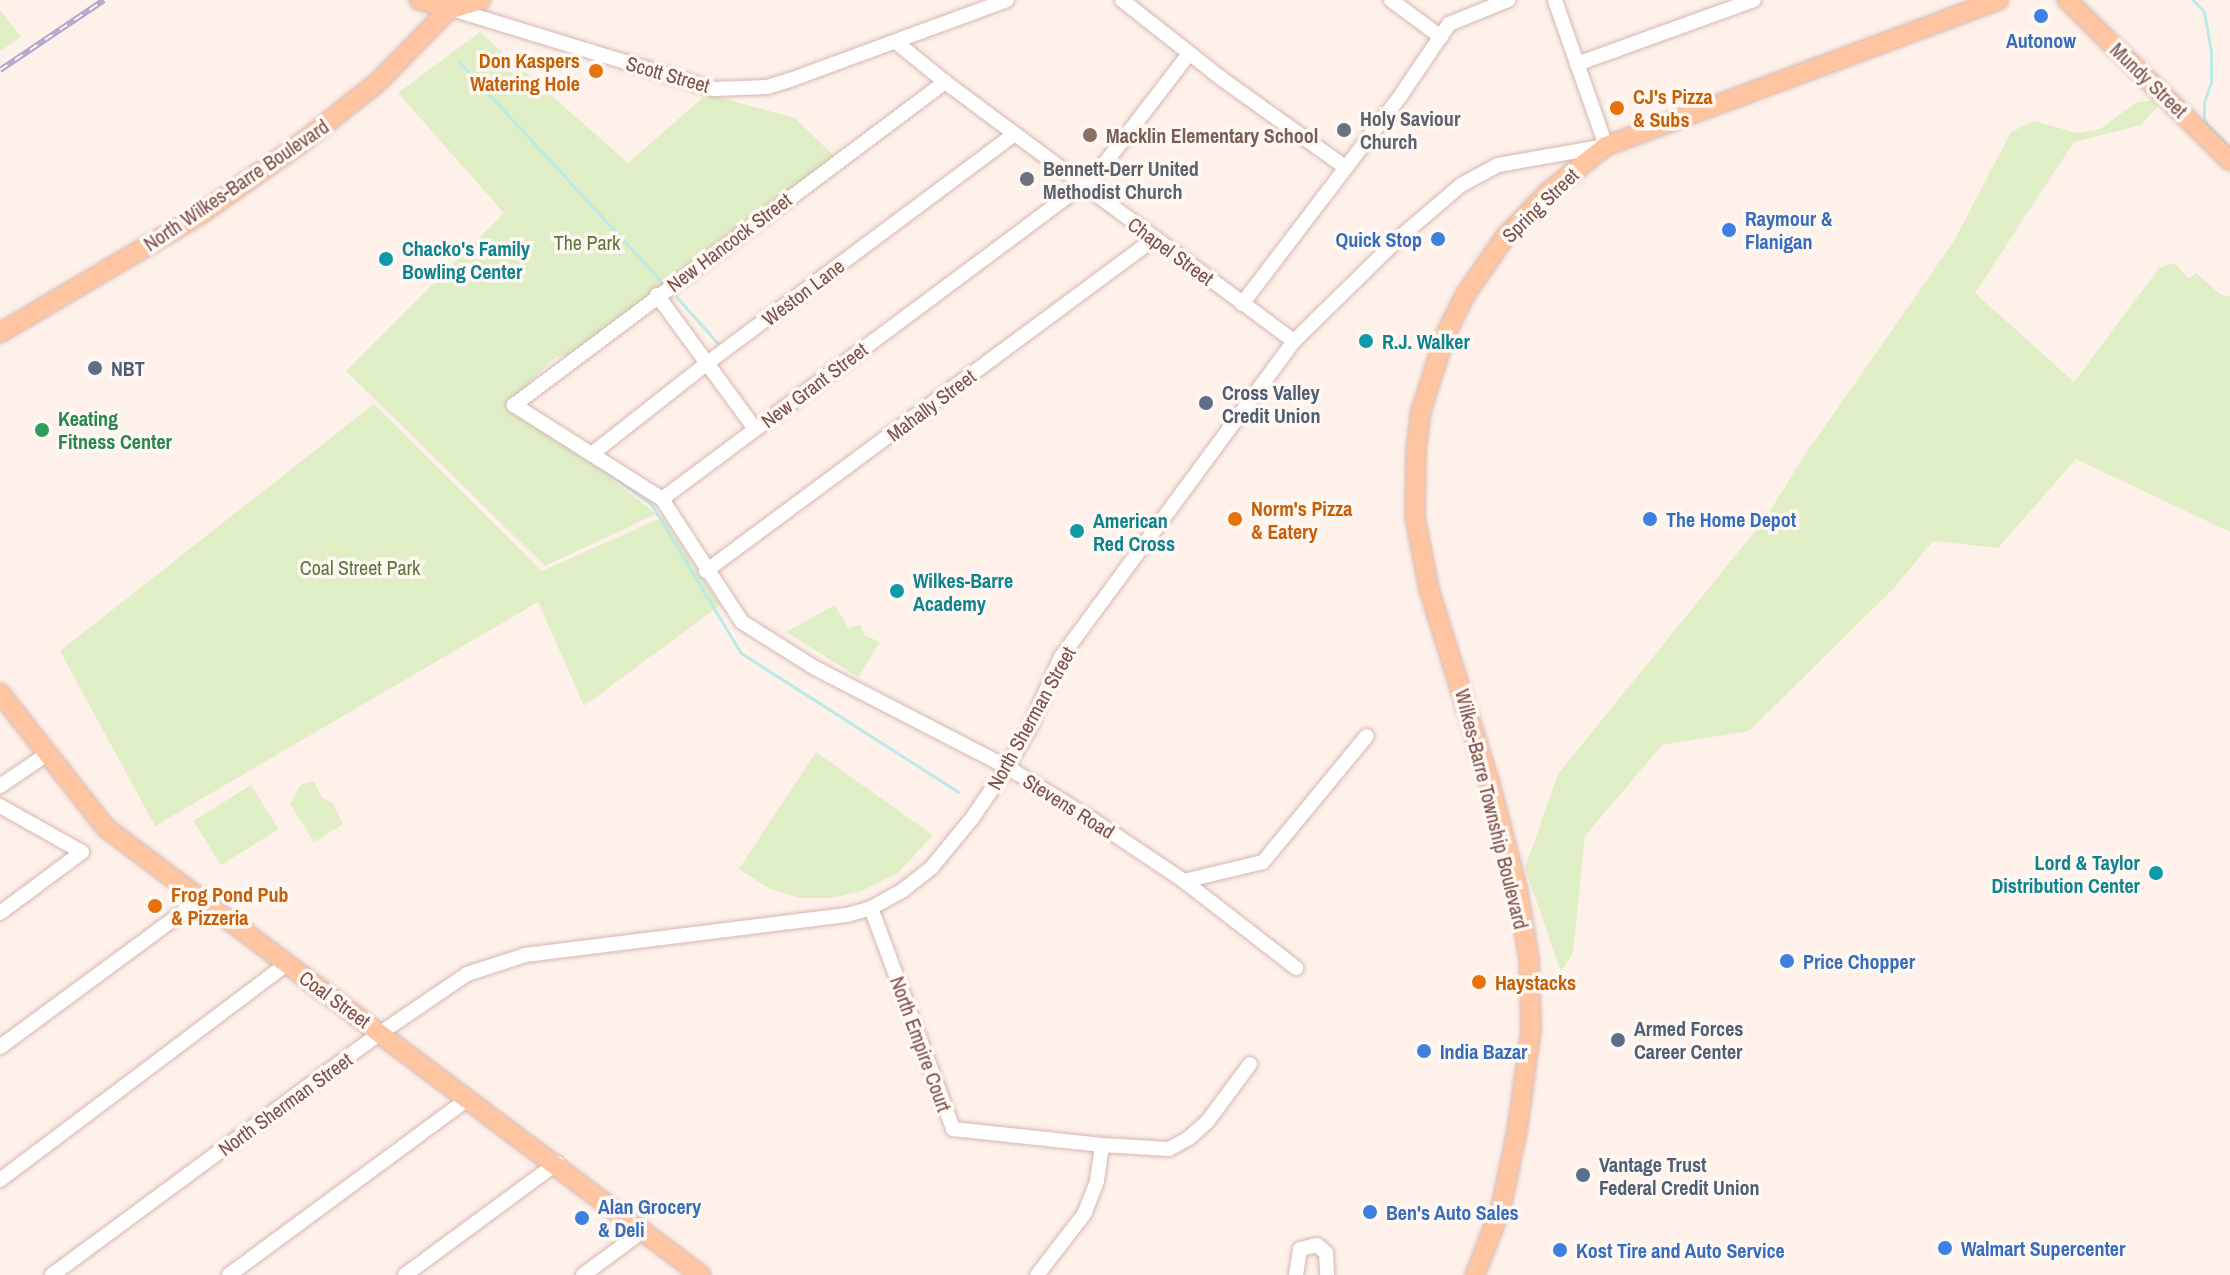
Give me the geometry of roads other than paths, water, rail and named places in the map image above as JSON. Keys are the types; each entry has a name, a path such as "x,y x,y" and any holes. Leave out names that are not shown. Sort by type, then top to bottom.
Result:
{"main road":[{"name":"Scott Street","path":"419,0 455,4"},
{"path":"455,4 481,0"},
{"name":"Spring Street","path":"1456,670 1429,589 1415,517 1416,450 1431,372 1465,295 1505,237 1548,192 1606,146 1999,0"},
{"name":"Mundy Street","path":"2067,0 2230,161"},
{"name":"North Wilkes-Barre Boulevard","path":"0,333 201,214 300,144 378,82 455,4"},
{"name":"Wilkes-Barre Township Boulevard","path":"1456,670 1517,887 1529,973 1531,1030 1517,1131 1501,1208 1475,1275"},
{"name":"Coal Street","path":"0,693 106,828 557,1163 701,1275"}],"street":[{"name":"Scott Street","path":"455,4 714,89 767,87 1007,0"},
{"path":"1122,0 1189,54 1345,167"},
{"path":"1391,0 1441,37"},
{"path":"1242,304 1449,24 1508,0"},
{"path":"1555,0 1606,146"},
{"path":"1577,64 1754,0"},
{"name":"Chapel Street","path":"896,42 945,82 1294,341"},
{"name":"New Grant Street","path":"662,499 1096,175 1189,54"},
{"name":"New Hancock Street","path":"593,453 514,405 945,82"},
{"name":"Weston Lane","path":"593,453 706,364 1015,134"},
{"name":"North Sherman Street","path":"52,1275 382,1032 467,974 525,955 812,921 871,908 903,890 932,867 973,817 1029,729 1061,657 1294,341 1394,243 1461,185 1498,165 1606,146"},
{"name":"Mahally Street","path":"706,571 1155,238"},
{"path":"657,295 755,429"},
{"path":"593,453 662,499 706,571"},
{"name":"Stevens Road","path":"706,571 742,622 815,668 1007,767 1184,881 1296,968"},
{"path":"1184,881 1263,862 1367,736"},
{"path":"0,786 47,754"},
{"path":"0,806 82,852 0,913"},
{"path":"0,1047 201,899"},
{"name":"North Empire Court","path":"871,908 953,1129 1169,1149 1189,1138 1207,1122 1250,1064"},
{"path":"0,1180 287,964"},
{"path":"229,1275 469,1098"},
{"path":"1037,1275 1085,1213 1097,1181 1102,1145"},
{"path":"405,1275 557,1163"},
{"path":"583,1275 644,1230"},
{"path":"1296,1275 1300,1249 1317,1245 1326,1253 1327,1275"}],"waterway":[{"path":"2193,0 2204,12 2211,50 2211,82 2204,102 2204,121 2230,148"},
{"path":"459,62 665,285"},
{"path":"673,293 721,347"},
{"path":"599,467 651,504 741,653 958,792"}],"railway":[{"path":"0,70 104,0"}],"place":[{"name":"Autonow","path":"2041,16"},
{"name":"Don Kaspers Watering Hole","path":"596,71"},
{"name":"CJ's Pizza & Subs","path":"1617,108"},
{"name":"Holy Saviour Church","path":"1344,130"},
{"name":"Macklin Elementary School","path":"1090,135"},
{"name":"Bennett-Derr United Methodist Church","path":"1027,179"},
{"name":"Raymour & Flanigan","path":"1729,230"},
{"name":"Quick Stop","path":"1438,239"},
{"name":"Chacko's Family Bowling Center","path":"386,259"},
{"name":"R.J. Walker","path":"1366,341"},
{"name":"NBT","path":"95,368"},
{"name":"Cross Valley Credit Union","path":"1206,403"},
{"name":"Keating Fitness Center","path":"42,430"},
{"name":"Norm's Pizza & Eatery","path":"1235,519"},
{"name":"The Home Depot","path":"1650,519"},
{"name":"American Red Cross","path":"1077,531"},
{"name":"Wilkes-Barre Academy","path":"897,591"},
{"name":"Lord & Taylor Distribution Center","path":"2156,873"},
{"name":"Frog Pond Pub & Pizzeria","path":"155,906"},
{"name":"Price Chopper","path":"1787,961"},
{"name":"Haystacks","path":"1479,982"},
{"name":"Armed Forces Career Center","path":"1618,1040"},
{"name":"India Bazar","path":"1424,1051"},
{"name":"Vantage Trust Federal Credit Union","path":"1583,1175"},
{"name":"Ben's Auto Sales","path":"1370,1212"},
{"name":"Alan Grocery & Deli","path":"582,1218"},
{"name":"Walmart Supercenter","path":"1945,1248"},
{"name":"Kost Tire and Auto Service","path":"1560,1250"}],"park label":[{"name":"The Park","path":"587,242"},
{"name":"Coal Street Park","path":"360,567"}]}
